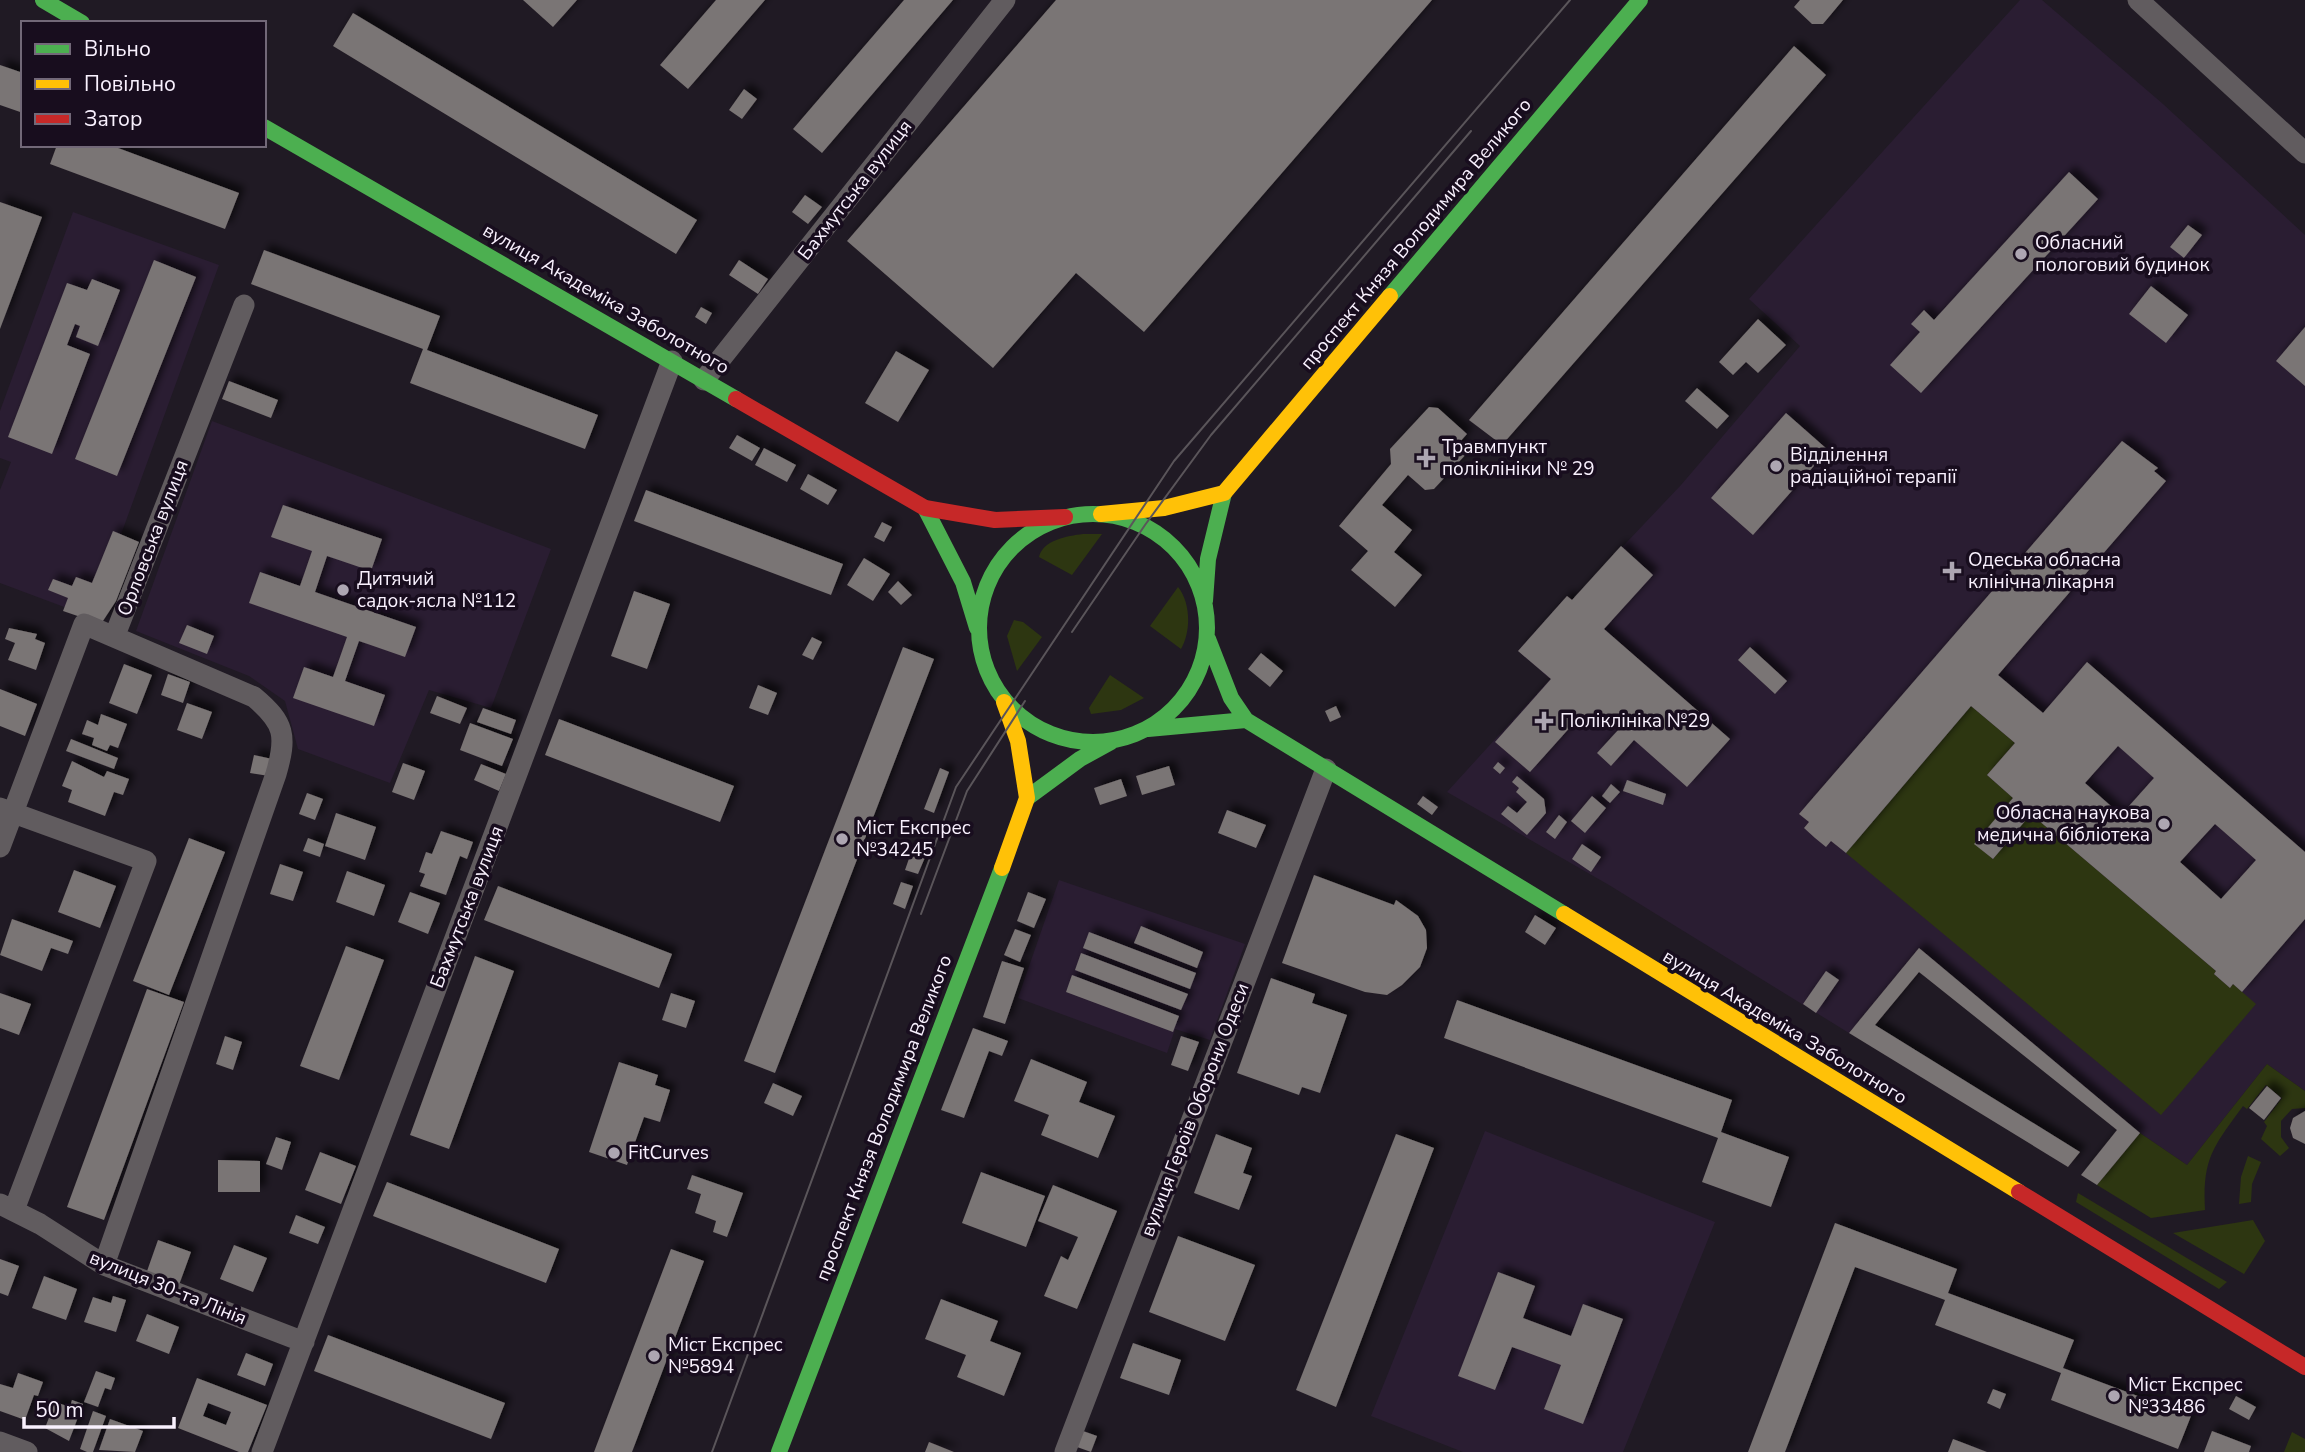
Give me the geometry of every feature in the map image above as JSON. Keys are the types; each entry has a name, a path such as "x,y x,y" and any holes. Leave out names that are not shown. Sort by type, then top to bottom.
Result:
{"main road":[{"path":"43,0 79,21"},
{"name":"проспект Князя Володимира Великого","path":"1205,602 1208,559 1224,493 1640,0"},
{"name":"вулиця Академіка Заболотного","path":"266,128 925,508 976,520 1017,522 1065,517"},
{"path":"977,628 984,591 1002,557 1030,532 1065,517 1155,511 1190,505 1224,493"},
{"path":"925,508 963,582 977,628 980,654 989,680 1004,702 1045,733 1077,743 1111,742"},
{"path":"1101,514 1144,525 1172,545 1193,571 1205,602 1208,639 1198,675 1178,706 1148,729"},
{"name":"вулиця Академіка Заболотного","path":"1208,639 1231,698 1246,720 2305,1367"},
{"name":"проспект Князя Володимира Великого","path":"779,1452 952,1005 1027,798 1018,741 1004,702"},
{"path":"1027,798 1080,758 1111,742 1148,729 1246,720"}],"street":[{"name":"Бахмутська вулиця","path":"704,380 1005,0"},
{"path":"2138,0 2305,153"},
{"name":"Орловська вулиця","path":"0,847 6,811 85,624 116,635 244,305"},
{"name":"Бахмутська вулиця","path":"262,1452 672,361"},
{"path":"104,1265 283,751 283,732 274,713 254,697 116,635"},
{"name":"вулиця Героїв Оборони Одеси","path":"1065,1452 1326,769"},
{"path":"6,811 146,861 7,1207"},
{"name":"вулиця 30-та Лінія","path":"7,1207 104,1265 304,1342"},
{"path":"0,1442 27,1452"}],"shaded area":[{"name":"Одеська обласна клінічна лікарня","path":"2020,0 2042,0 2163,104 2305,235 2305,1091 2267,1064 2187,1165 2140,1133 1919,948 1849,1033 1609,885 1447,792 1550,679 1518,651 1567,596 1572,600 1681,485 1800,346 1749,299"},
{"path":"73,212 219,265 91,617 0,583 0,490 11,462 0,458 0,411"},
{"name":"Дитячий садок-ясла №112","path":"212,421 551,549 491,708 429,690 390,783 298,749 285,701 249,676 136,631"},
{"path":"1059,880 1245,944 1210,1040 1175,1029 1167,1053 1018,998"},
{"path":"1485,1131 1715,1222 1623,1452 1463,1452 1371,1416"}],"green space":[{"path":"1083,534 1102,534 1072,575 1039,557 1041,551 1050,543"},
{"path":"1178,587 1185,601 1188,618 1187,634 1181,649 1150,626"},
{"path":"1014,620 1023,622 1042,637 1017,671 1007,636"},
{"path":"1110,675 1144,698 1121,710 1091,714 1089,708"},
{"path":"1971,706 2015,743 1987,775 2013,798 1975,844 1993,859 2031,814 2216,971 2214,974 2230,988 2233,984 2256,1004 2161,1115 1846,853"},
{"path":"2267,1064 2305,1091 2305,1108 2292,1109 2281,1121 2281,1137 2289,1148 2280,1156 2261,1139 2267,1126 2264,1122 2282,1098 2266,1085 2247,1109 2243,1106 2217,1143 2208,1165 2205,1210 2151,1218 2097,1185 2140,1133 2187,1165"},
{"path":"2248,1156 2261,1162 2252,1184 2251,1202 2239,1204 2241,1177"},
{"path":"2078,1193 2227,1282 2219,1289 2076,1202"},
{"path":"2253,1220 2265,1241 2244,1274 2173,1233"},
{"path":"2292,1432 2305,1439 2305,1452 2284,1452"}],"building":[{"path":"523,0 577,0 553,27"},
{"path":"716,0 765,0 688,89 660,65"},
{"path":"904,0 953,0 822,153 793,129"},
{"path":"1056,0 1432,0 1144,332 1076,273 993,368 847,241"},
{"path":"1800,0 1843,0 1823,24 1812,24 1794,7"},
{"path":"353,13 697,220 676,254 333,46"},
{"path":"1794,46 1826,75 1502,445 1469,420"},
{"path":"0,65 21,72 21,112 0,105"},
{"path":"744,89 757,99 742,119 729,110"},
{"path":"56,147 115,147 239,193 225,229 50,164"},
{"name":"Обласний пологовий будинок","path":"2069,172 2098,199 1921,393 1890,365 1920,332 1911,324 1924,310 1934,320"},
{"path":"805,195 822,207 808,224 792,212"},
{"path":"0,202 42,217 0,329"},
{"path":"2188,225 2202,235 2184,258 2170,247"},
{"path":"264,250 440,316 427,350 598,415 585,449 410,383 423,349 251,284"},
{"path":"154,260 196,277 117,476 75,459"},
{"path":"739,260 768,279 758,294 729,275"},
{"path":"92,279 120,290 98,346 76,337 80,326 75,324 67,345 90,354 52,454 8,437 67,283 87,290"},
{"path":"2151,286 2188,315 2166,343 2129,314"},
{"path":"701,307 712,313 706,324 695,317"},
{"path":"1758,319 1786,345 1758,373 1746,362 1733,375 1719,362"},
{"path":"2305,327 2305,386 2276,361"},
{"path":"896,351 929,370 898,422 865,403"},
{"path":"229,381 278,400 271,418 222,399"},
{"path":"1697,388 1729,416 1717,429 1685,401"},
{"path":"1429,407 1438,408 1467,434 1458,444 1468,452 1434,489 1425,490 1408,475 1382,505 1412,530 1394,552 1422,575 1395,607 1351,570 1368,551 1339,526 1391,464 1390,449"},
{"name":"Відділення радіаційної терапії","path":"1786,413 1828,450 1753,535 1711,498"},
{"path":"737,435 760,448 752,461 729,448"},
{"path":"2122,441 2158,468 2154,471 2166,481 1998,675 2043,713 2087,662 2305,852 2305,919 2242,992 2233,984 2230,988 2214,974 2216,971 2031,814 1993,859 1974,844 2013,798 1987,775 2015,743 1971,706 1846,853 1831,841 1826,847 1815,838 1804,828 1809,822 1799,814","holes":["2118,746 2154,778 2121,815 2085,783","2215,824 2256,860 2221,899 2180,862"]},
{"path":"764,448 796,465 787,482 755,465"},
{"path":"808,474 837,490 828,505 800,489"},
{"path":"646,490 843,564 831,595 634,521"},
{"path":"283,505 382,539 371,571 327,556 315,592 416,627 405,657 359,641 345,681 385,695 374,726 293,698 304,667 333,677 347,637 249,603 260,572 300,586 312,551 271,537"},
{"path":"882,522 892,527 884,542 874,537"},
{"path":"113,531 139,542 116,601 101,624 63,611 68,598 48,590 53,579 72,586 76,577 92,583"},
{"path":"1621,546 1653,575 1604,629 1730,739 1687,787 1634,740 1611,766 1597,753 1620,728 1582,714 1530,772 1495,742 1551,679 1518,651 1567,596 1572,600"},
{"path":"864,558 890,574 873,601 847,585"},
{"path":"898,581 912,595 901,605 888,592"},
{"path":"634,591 670,604 647,669 611,656"},
{"path":"187,625 214,636 207,654 179,643"},
{"path":"9,628 37,634 35,639 45,643 36,670 8,660 15,643 5,639"},
{"path":"812,637 822,642 813,660 802,655"},
{"path":"903,647 934,659 775,1073 744,1061"},
{"path":"1750,647 1787,681 1775,694 1738,660"},
{"path":"1261,653 1283,671 1270,687 1248,669"},
{"path":"124,664 152,675 137,714 109,703"},
{"path":"168,674 190,682 183,703 161,695"},
{"path":"758,685 777,693 768,715 749,708"},
{"path":"0,689 37,704 25,736 0,726"},
{"path":"437,696 467,708 460,724 430,713"},
{"path":"187,703 212,712 202,739 177,730"},
{"path":"1336,706 1341,717 1330,722 1325,711"},
{"path":"483,708 516,720 511,734 477,722"},
{"path":"101,714 127,724 118,748 110,745 107,751 92,745 94,738 82,734 87,720 98,725"},
{"path":"559,719 734,786 720,822 545,755"},
{"path":"470,723 513,739 502,766 460,750"},
{"path":"71,739 118,758 114,769 66,751"},
{"path":"254,755 272,759 269,776 250,773"},
{"path":"72,761 104,777 107,771 129,779 123,795 114,792 105,816 68,802 72,790 62,786"},
{"path":"1498,762 1505,768 1500,774 1493,768"},
{"path":"403,763 425,771 414,800 392,792"},
{"path":"481,764 506,774 499,791 474,780"},
{"path":"1169,766 1175,785 1142,795 1136,776"},
{"path":"940,768 949,772 934,813 924,809"},
{"path":"1517,776 1544,799 1546,813 1527,835 1501,814 1508,806 1517,813 1527,802 1516,792 1519,788 1512,782"},
{"path":"1121,779 1127,796 1100,805 1094,788"},
{"path":"1627,780 1666,794 1663,805 1623,791"},
{"path":"1611,784 1620,792 1610,803 1602,796"},
{"path":"307,793 323,799 315,820 299,814"},
{"path":"1423,796 1438,807 1432,815 1417,804"},
{"path":"1592,796 1606,808 1585,833 1571,821"},
{"path":"1227,810 1266,825 1256,848 1218,833"},
{"path":"336,813 376,827 365,860 325,846"},
{"path":"1559,815 1567,822 1555,839 1546,832"},
{"path":"441,831 473,842 467,859 460,856 446,895 420,886 425,874 419,872 426,852 432,854"},
{"path":"189,838 225,852 169,995 133,981"},
{"path":"308,838 324,844 320,857 303,851"},
{"path":"1582,844 1601,857 1591,872 1572,859"},
{"path":"912,850 926,855 918,874 905,870"},
{"path":"280,864 303,872 293,901 270,894"},
{"path":"74,870 116,886 100,928 58,912"},
{"path":"347,871 385,885 374,916 336,902"},
{"path":"1314,875 1394,905 1396,900 1418,916 1426,930 1427,948 1420,967 1402,985 1387,995 1365,992 1282,963"},
{"path":"901,882 913,886 905,909 893,904"},
{"path":"498,886 672,954 659,988 484,920"},
{"path":"410,892 440,903 428,934 398,922"},
{"path":"1028,892 1046,899 1034,928 1017,921"},
{"path":"1535,915 1556,928 1545,945 1525,932"},
{"path":"12,919 73,941 68,954 51,948 42,971 0,955"},
{"path":"1141,926 1203,952 1197,968 1134,943"},
{"path":"1015,929 1031,935 1020,962 1004,955"},
{"path":"1089,932 1196,973 1190,989 1083,948"},
{"path":"346,946 384,960 339,1080 300,1066"},
{"path":"1919,948 2140,1133 2097,1185 2081,1175 2117,1130 1919,972 1875,1025 2080,1152 2068,1167 1849,1033"},
{"path":"1081,953 1188,994 1181,1010 1075,970"},
{"path":"475,956 514,971 449,1149 410,1135"},
{"path":"1002,961 1024,968 1005,1024 983,1017"},
{"path":"1826,971 1839,980 1816,1013 1803,1004"},
{"path":"1072,975 1179,1016 1173,1032 1066,992"},
{"path":"1271,978 1315,994 1312,1003 1347,1015 1320,1093 1302,1087 1299,1095 1237,1073"},
{"path":"147,989 184,1002 104,1220 67,1207"},
{"path":"0,993 31,1004 19,1035 0,1028"},
{"path":"671,993 695,1001 686,1028 662,1020"},
{"path":"1457,1000 1732,1100 1721,1132 1789,1157 1771,1207 1702,1182 1718,1138 1444,1038"},
{"path":"973,1028 1008,1041 1002,1056 989,1051 964,1118 941,1110"},
{"path":"225,1036 242,1042 233,1070 216,1064"},
{"path":"1181,1036 1199,1042 1188,1071 1171,1065"},
{"path":"1031,1059 1087,1082 1079,1102 1115,1116 1098,1158 1041,1135 1049,1115 1014,1101"},
{"path":"619,1062 658,1075 655,1085 670,1090 660,1122 644,1117 627,1165 589,1152"},
{"path":"773,1083 802,1096 793,1116 764,1103"},
{"path":"2267,1086 2281,1098 2264,1120 2249,1108"},
{"path":"2305,1111 2305,1144 2293,1138 2290,1128 2293,1118"},
{"path":"1216,1134 1252,1148 1243,1173 1252,1176 1239,1210 1194,1193"},
{"path":"1396,1134 1434,1148 1336,1407 1296,1390"},
{"path":"276,1137 291,1142 282,1170 266,1164"},
{"path":"320,1152 356,1166 341,1204 305,1190"},
{"path":"218,1160 260,1161 260,1192 218,1192"},
{"path":"981,1172 1045,1196 1026,1247 962,1223"},
{"path":"692,1175 743,1193 727,1237 713,1232 716,1221 695,1213 701,1194 687,1189"},
{"path":"387,1182 559,1249 546,1283 373,1216"},
{"path":"1053,1185 1117,1211 1077,1309 1044,1296 1061,1256 1068,1260 1078,1237 1038,1221"},
{"path":"296,1215 325,1227 318,1244 289,1233"},
{"path":"1835,1223 1957,1269 1948,1293 2074,1340 2063,1368 2191,1416 2178,1449 2051,1400 2061,1373 1935,1325 1945,1300 1855,1267 1785,1452 1748,1452"},
{"path":"1178,1236 1255,1265 1225,1341 1149,1312"},
{"path":"158,1240 191,1252 179,1285 146,1274"},
{"path":"234,1245 267,1258 253,1292 220,1279"},
{"path":"671,1249 704,1261 632,1452 594,1452"},
{"path":"0,1259 19,1266 8,1296 0,1293"},
{"path":"1498,1272 1535,1286 1523,1318 1571,1336 1583,1304 1623,1319 1583,1424 1544,1409 1561,1365 1512,1347 1495,1390 1458,1376"},
{"path":"44,1276 77,1289 66,1320 32,1308"},
{"path":"113,1296 126,1300 116,1332 84,1322 93,1297 111,1303"},
{"path":"941,1299 998,1321 990,1341 1021,1353 1004,1396 957,1377 966,1355 925,1339"},
{"path":"147,1314 179,1327 169,1354 136,1341"},
{"path":"328,1335 505,1403 491,1439 314,1371"},
{"path":"1133,1343 1181,1360 1169,1395 1120,1378"},
{"path":"246,1353 273,1364 265,1386 237,1375"},
{"path":"96,1371 115,1378 111,1390 105,1388 98,1407 84,1402"},
{"path":"18,1373 43,1382 38,1396 34,1395 25,1420 0,1411 0,1384 13,1388"},
{"path":"197,1378 267,1405 248,1452 239,1452 178,1428","holes":["208,1403 231,1412 226,1425 203,1416"]},
{"path":"1993,1389 2006,1394 2000,1409 1987,1403"},
{"path":"2236,1396 2256,1407 2249,1420 2229,1409"},
{"path":"72,1400 83,1404 69,1441 45,1428 55,1402 70,1407"},
{"path":"93,1411 106,1416 93,1452 87,1452 80,1449"},
{"path":"110,1419 143,1431 135,1452 99,1450"},
{"path":"1083,1431 1097,1436 1091,1452 1077,1447"},
{"path":"2212,1431 2251,1446 2249,1452 2204,1452"},
{"path":"1953,1439 1987,1452 1948,1452"},
{"path":"929,1442 954,1452 925,1452"}],"tram line":[{"path":"712,1452 956,787 1174,461 1570,0"},
{"path":"1072,632 1211,435 1471,131"},
{"path":"921,914 967,791 1025,701"}],"traffic: fast":[{"path":"43,0 79,21"},
{"path":"1390,296 1640,0"},
{"path":"266,128 736,399"},
{"path":"1205,601 1208,559 1224,493"},
{"path":"925,508 963,582 977,628"},
{"path":"1104,514 1137,522 1174,547 1199,584 1207,628 1199,672 1174,709 1157,723 1126,738 1082,742 1060,738 1039,729 1005,701 992,682 983,661 979,617 983,595 992,574 1020,540 1039,527 1060,518 1104,514"},
{"path":"1208,639 1231,698 1246,720 1564,914"},
{"path":"1148,729 1246,720"},
{"path":"1027,798 1080,759 1111,742"},
{"path":"779,1452 1002,868"}],"traffic: slow":[{"path":"1101,514 1164,508 1224,493 1390,296"},
{"path":"1002,868 1027,798 1018,741 1004,702"},
{"path":"1564,914 2019,1192"}],"traffic: jam":[{"path":"736,399 925,508 995,520 1065,517"},
{"path":"2019,1192 2305,1367"}],"place":[{"name":"Обласний пологовий будинок","path":"2021,254"},
{"name":"Травмпункт поліклініки № 29","path":"1426,458"},
{"name":"Відділення радіаційної терапії","path":"1776,466"},
{"name":"Одеська обласна клінічна лікарня","path":"1952,571"},
{"name":"Дитячий садок-ясла №112","path":"343,590"},
{"name":"Поліклініка №29","path":"1544,721"},
{"name":"Обласна наукова медична бібліотека","path":"2164,824"},
{"name":"Міст Експрес №34245","path":"842,839"},
{"name":"FitCurves","path":"614,1153"},
{"name":"Міст Експрес №5894","path":"654,1356"},
{"name":"Міст Експрес №33486","path":"2114,1396"}]}
